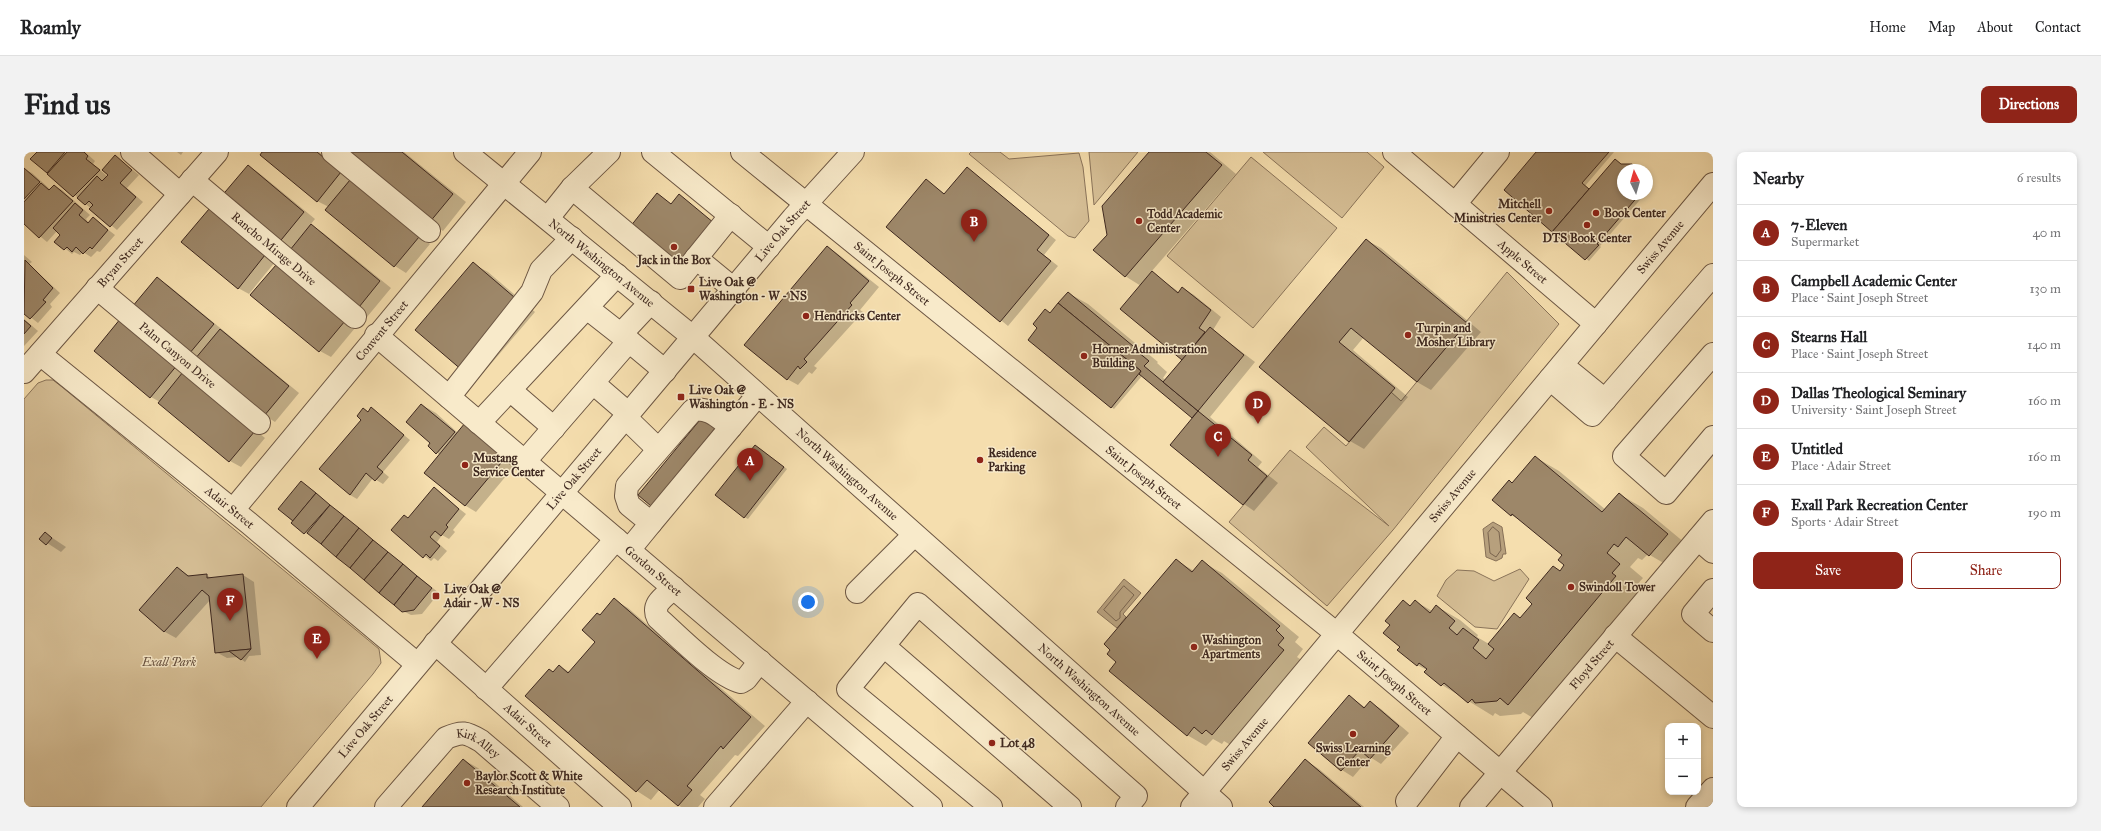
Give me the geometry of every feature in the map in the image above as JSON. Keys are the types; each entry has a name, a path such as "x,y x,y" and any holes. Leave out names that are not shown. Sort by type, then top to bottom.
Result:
{"street":[{"name":"Rancho Mirage Drive","path":"132,152 186,187 355,317"},
{"name":"Bryan Street","path":"24,372 217,152"},
{"path":"333,152 429,232"},
{"name":"North Washington Avenue","path":"466,152 694,338 914,535 1198,800 1221,807"},
{"name":"Convent Street","path":"233,510 376,335 530,152"},
{"path":"548,218 572,188 609,152"},
{"path":"653,152 769,247"},
{"name":"Live Oak Street","path":"306,804 417,664 735,290 769,247 853,152"},
{"name":"Apple Street","path":"1394,152 1596,324"},
{"path":"1455,204 1498,152"},
{"name":"Saint Joseph Street","path":"744,153 1337,634 1541,807"},
{"name":"Swiss Avenue","path":"1198,800 1713,184"},
{"path":"572,188 680,278 731,215"},
{"path":"450,398 532,292 541,270 572,238"},
{"path":"696,258 735,290"},
{"path":"479,423 617,276"},
{"path":"1556,372 1599,407 1713,276"},
{"name":"Palm Canyon Drive","path":"97,288 259,423"},
{"path":"524,461 593,383 651,302"},
{"path":"586,308 665,371"},
{"name":"Gordon Street","path":"376,335 760,661 921,804"},
{"name":"Adair Street","path":"40,354 233,510 417,664"},
{"path":"1713,354 1624,456 1666,493 1713,438"},
{"path":"593,383 628,416 658,449"},
{"path":"510,390 554,428"},
{"path":"486,689 622,545 651,523 757,396"},
{"path":"651,523 629,505 626,496 627,486 692,410 699,409 709,411 731,427"},
{"name":"Floyd Street","path":"1471,807 1615,636 1705,546 1713,521"},
{"path":"857,592 914,535"},
{"path":"674,588 656,604 655,611 658,618 717,669 733,680 741,682 746,679 760,661"},
{"path":"1713,590 1693,614 1713,631"},
{"path":"991,807 848,689 918,604 1131,802"},
{"path":"1615,636 1713,717"},
{"name":"Adair Street","path":"435,643 620,807"},
{"path":"884,646 1070,807"},
{"path":"715,807 807,702"},
{"name":"Kirk Alley","path":"386,807 446,738 458,733 469,733 481,741 558,807"},
{"path":"1407,801 1456,736"},
{"path":"1697,807 1713,789"}],"green space":[{"path":"971,152 1000,152 1009,159 1079,153 1083,167 1089,221 1075,238 1068,236 969,154"},
{"path":"1089,152 1138,152 1094,205"},
{"path":"1263,152 1367,152 1384,167 1342,218"},
{"path":"1251,157 1337,228 1253,328 1167,256"},
{"path":"1507,272 1559,324 1393,530 1327,606 1229,522 1290,450 1389,526 1306,447 1324,427 1346,446 1391,392 1401,401"},
{"name":"Exall Park","path":"46,380 53,380 62,387 379,649 381,663 373,674 261,807 24,807 24,399 38,383"},
{"path":"1520,569 1529,579 1497,629 1475,627 1437,596 1446,580 1457,570 1474,571 1494,581"}],"water":[{"path":"1493,522 1502,527 1506,554 1503,554 1502,558 1496,561 1486,557 1483,529"},
{"path":"1124,579 1141,593 1123,614 1126,617 1117,628 1097,612"}],"building":[{"path":"37,152 65,152 47,173 30,159"},
{"path":"67,152 84,152 88,156 86,159 100,170 73,197 47,174"},
{"path":"262,152 317,152 341,172 317,202 260,155"},
{"path":"341,152 402,152 453,194 429,223"},
{"name":"Todd Academic Center","path":"1149,152 1206,152 1222,165 1125,277 1093,250 1107,235 1102,206"},
{"name":"Mitchell Ministries Center","path":"1536,152 1609,152 1582,183 1589,189 1552,232 1504,190"},
{"path":"115,155 132,170 120,183 136,197 110,227 89,209 93,205 89,201 85,205 77,198 97,176 102,181 108,175 102,170"},
{"name":"Book Center","path":"1615,159 1621,164 1617,164 1617,200 1635,200 1585,260 1552,232"},
{"path":"248,165 304,212 277,245 220,198"},
{"path":"967,167 1049,235 1037,250 1051,261 1000,322 886,227 926,179 944,194"},
{"path":"24,168 40,182 24,199"},
{"path":"350,180 419,237 394,267 325,210"},
{"path":"41,183 49,190 54,185 73,201 39,238 24,224 24,202"},
{"name":"Jack in the Box","path":"657,193 671,204 679,194 714,223 678,267 630,227"},
{"path":"75,203 83,210 79,215 88,223 93,217 108,230 92,249 90,247 83,254 76,247 72,252 67,247 64,250 54,242 60,235 53,228"},
{"path":"209,209 265,255 238,289 181,242"},
{"path":"311,224 380,281 355,312 286,255"},
{"name":"Turpin and Mosher Library","path":"1366,239 1467,323 1417,382 1351,328 1339,342 1395,388 1349,442 1259,367"},
{"name":"Hendricks Center","path":"827,246 869,281 850,303 852,305 804,359 807,362 800,369 798,366 787,380 744,345"},
{"path":"25,260 53,288 43,300 46,302 30,319 24,314"},
{"path":"473,262 521,303 463,371 415,330"},
{"path":"276,265 345,321 319,352 250,295"},
{"name":"Horner Administration Building","path":"1152,271 1178,293 1182,287 1211,310 1199,328 1205,332 1182,360 1120,309"},
{"path":"157,277 214,324 189,354 132,307"},
{"path":"1068,292 1149,361 1144,366 1198,411 1192,418 1139,374 1141,371 1058,303"},
{"name":"Horner Administration Building","path":"1058,303 1141,371 1111,408 1028,340 1037,328 1033,324 1045,309 1050,313"},
{"path":"121,318 178,364 150,398 94,351"},
{"path":"24,320 31,326 24,334"},
{"path":"1210,327 1244,355 1198,411 1163,382"},
{"path":"220,329 289,386 264,416 195,359"},
{"path":"183,372 255,431 229,462 158,403"},
{"path":"421,404 455,432 436,454 428,446 430,443 406,422"},
{"path":"371,407 404,435 377,467 383,472 375,481 366,473 350,495 319,469 361,420 357,416 363,408 368,412"},
{"path":"1198,411 1252,455 1248,460 1267,476 1243,505 1170,445"},
{"path":"704,415 717,426 651,506 638,495"},
{"name":"Mustang Service Center","path":"465,423 506,457 465,506 424,473"},
{"path":"755,445 784,467 744,518 715,495"},
{"name":"Swindoll Tower","path":"1535,456 1602,512 1619,493 1668,534 1649,556 1626,537 1618,547 1614,544 1607,553 1620,564 1612,573 1616,576 1508,705 1500,698 1497,701 1475,703 1472,699 1468,703 1444,683 1441,686 1424,672 1427,669 1419,663 1417,666 1397,650 1400,647 1383,633 1390,625 1385,621 1403,600 1410,606 1415,600 1430,613 1436,605 1455,621 1449,628 1457,635 1463,628 1479,640 1473,648 1486,659 1494,649 1488,644 1514,613 1520,618 1532,604 1526,598 1553,566 1560,571 1564,565 1558,560 1562,555 1512,514 1511,516 1492,500 1509,480 1512,483"},
{"path":"301,481 316,493 293,521 278,509"},
{"path":"434,487 459,509 446,525 448,527 441,536 435,531 430,537 440,546 430,558 426,554 423,558 391,530 404,515 408,518"},
{"path":"316,493 330,505 304,534 291,523"},
{"path":"330,505 344,516 321,544 307,533"},
{"path":"344,516 359,528 336,557 321,544"},
{"path":"359,528 373,540 350,568 336,557"},
{"path":"45,532 52,538 46,545 39,539"},
{"path":"373,540 388,552 364,580 350,568"},
{"path":"388,552 403,564 379,593 364,580"},
{"name":"Washington Apartments","path":"1176,559 1192,572 1202,560 1280,626 1276,630 1284,638 1278,645 1284,650 1212,735 1206,730 1202,734 1194,727 1187,736 1109,671 1116,662 1107,654 1110,650 1104,644"},
{"path":"403,564 417,576 394,605 379,593"},
{"path":"177,567 188,576 207,574 207,578 243,574 251,649 215,653 209,596 202,590 164,632 139,610"},
{"path":"417,576 432,588 414,610 402,612 394,605"},
{"path":"614,598 751,717 723,749 721,746 687,786 692,790 678,806 647,780 636,792 525,696 549,669 553,672 559,665 568,673 595,642 582,630 597,613 600,615"},
{"path":"251,649 241,660 229,651"},
{"name":"Swiss Learning Center","path":"1349,695 1364,708 1370,701 1399,726 1370,759 1360,750 1341,771 1308,743"},
{"name":"Baylor Scott & White Research Institute","path":"463,759 520,807 422,807"},
{"path":"1305,759 1361,807 1274,807 1269,802"}],"place":[{"name":"Mitchell Ministries Center","path":"1549,211"},
{"name":"Book Center","path":"1596,213"},
{"name":"Todd Academic Center","path":"1139,221"},
{"name":"DTS Book Center","path":"1587,225"},
{"name":"Campbell Academic Center","path":"974,242"},
{"name":"Jack in the Box","path":"674,247"},
{"name":"Live Oak @ Washington - W - NS","path":"691,289"},
{"name":"Hendricks Center","path":"806,316"},
{"name":"Turpin and Mosher Library","path":"1408,335"},
{"name":"Horner Administration Building","path":"1084,356"},
{"name":"Live Oak @ Washington - E - NS","path":"681,397"},
{"name":"Dallas Theological Seminary","path":"1258,424"},
{"name":"Stearns Hall","path":"1218,457"},
{"name":"Residence Parking","path":"980,460"},
{"name":"Mustang Service Center","path":"465,465"},
{"name":"7-Eleven","path":"750,481"},
{"name":"Swindoll Tower","path":"1571,587"},
{"name":"Live Oak @ Adair - W - NS","path":"436,596"},
{"name":"Exall Park Recreation Center","path":"230,621"},
{"name":"Washington Apartments","path":"1194,647"},
{"name":"Untitled","path":"317,659"},
{"name":"Swiss Learning Center","path":"1353,734"},
{"name":"Lot 48","path":"992,743"},
{"name":"Baylor Scott & White Research Institute","path":"467,783"}]}
